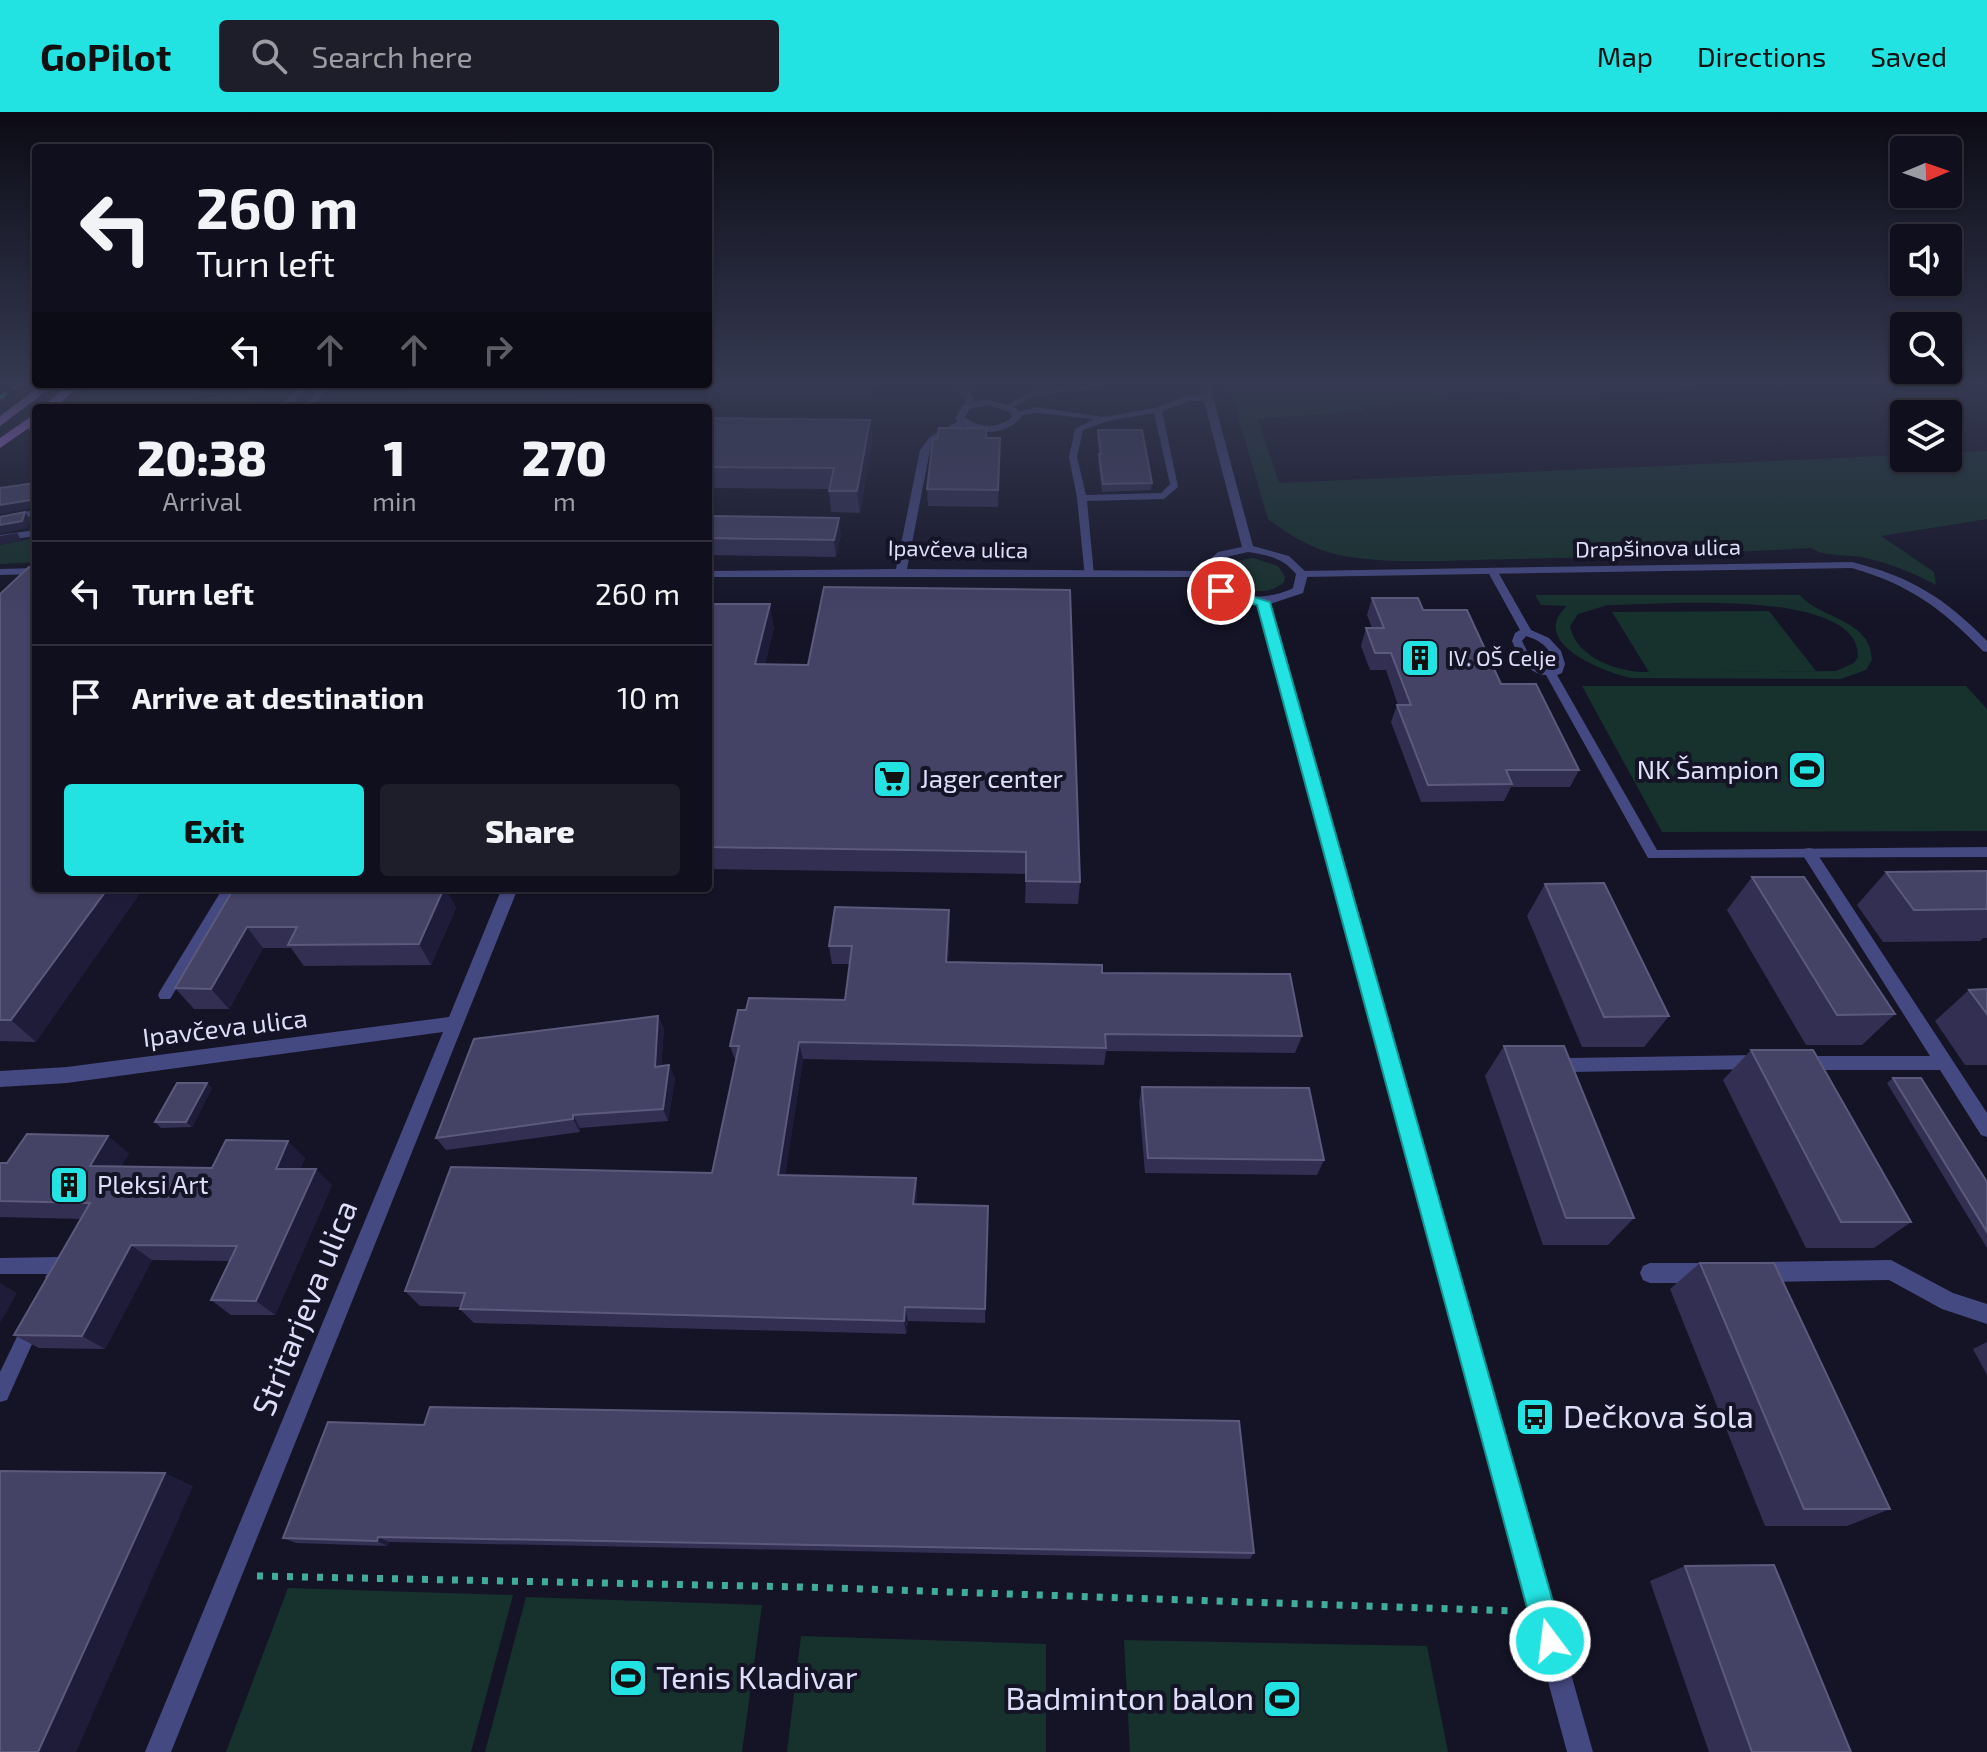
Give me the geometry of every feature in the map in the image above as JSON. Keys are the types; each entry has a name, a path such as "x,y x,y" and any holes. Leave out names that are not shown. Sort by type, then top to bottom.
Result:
{"street":[{"path":"901,572 923,463"},
{"path":"1226,463 1248,549"},
{"path":"1248,549 1276,553 1288,559 1302,574 1299,590 1278,600 1263,602 1233,597 1221,591 1208,575 1208,567 1222,554 1248,549"},
{"name":"Drapšinova ulica","path":"1302,574 1852,565 1891,575 1922,589 1951,611 1987,647"},
{"path":"0,572 32,571"},
{"name":"Ipavčeva ulica","path":"712,574 1208,575"},
{"path":"1263,602 1580,1752"},
{"path":"1809,853 1987,1129"},
{"name":"Stritarjeva ulica","path":"158,1752 508,892"},
{"name":"Ipavčeva ulica","path":"0,1079 67,1075 456,1023"},
{"path":"1569,1065 1943,1063"},
{"path":"1650,1273 1891,1270 1949,1302 1987,1314"}],"lane":[{"path":"1074,463 1082,498 1089,575"},
{"path":"1082,498 1164,496 1175,485 1170,463"},
{"path":"0,519 32,514"},
{"path":"0,538 32,534"},
{"path":"1493,572 1527,632 1541,636 1556,652 1560,668 1551,674"},
{"path":"1527,632 1517,639 1522,655 1538,670 1551,674 1653,855 1987,852"},
{"path":"165,995 228,892"},
{"path":"0,1266 59,1265 0,1393"}],"path":[{"path":"232,1576 833,1588 1542,1611"}],"green space":[{"path":"1251,463 1272,463 1279,483 1736,463 1890,463 1890,472 1962,472 1962,463 1987,463 1987,519 1881,536 1934,572 1936,585 1884,563 1822,553 1811,548 1662,555 1386,560 1344,556 1323,550 1268,519"},
{"path":"32,539 32,562 0,564 0,545"},
{"path":"1253,558 1278,566 1285,577 1284,582 1271,590 1256,591 1228,579 1226,569 1236,561"},
{"path":"1535,595 1800,595 1863,636 1872,660 1866,670 1841,679 1631,678 1588,662 1574,653 1562,643 1556,632 1557,619 1567,606 1541,605","holes":["1708,603 1792,609 1826,619 1850,634 1858,657 1854,663 1836,671 1708,672 1816,671 1769,611 1612,612 1649,672 1626,670 1590,655 1574,637 1570,626 1578,614 1608,605"]},
{"name":"NK Šampion","path":"1582,686 1966,686 1987,709 1987,831 1662,832"},
{"path":"288,1588 513,1595 471,1752 226,1752"},
{"name":"Tenis Kladivar","path":"526,1597 762,1605 742,1752 485,1752"},
{"path":"801,1636 1046,1644 1046,1752 787,1752"},
{"name":"Badminton balon","path":"1124,1640 1427,1646 1448,1752 1130,1752"}],"building":[{"path":"712,463 862,463 857,491 829,491 834,468 712,467"},
{"path":"930,463 999,463 998,490 927,489"},
{"path":"1100,463 1148,463 1152,483 1103,484"},
{"path":"32,484 32,495 30,500 0,505 0,488"},
{"path":"25,512 22,521 0,525 0,517"},
{"path":"712,516 839,518 834,540 712,538"},
{"path":"32,567 32,892 105,892 11,1020 0,1020 0,594"},
{"name":"Jager center","path":"824,587 1070,590 1080,882 1026,881 1026,852 712,847 712,604 770,604 755,664 808,665"},
{"path":"1372,598 1418,598 1423,610 1467,610 1501,684 1536,684 1579,770 1506,770 1512,784 1428,785 1397,705 1411,705 1391,653 1375,653 1366,628 1384,628"},
{"path":"1987,871 1987,909 1914,910 1886,872"},
{"path":"1752,877 1804,877 1895,1014 1837,1015"},
{"path":"1604,883 1669,1016 1604,1017 1545,884"},
{"path":"232,892 442,892 419,944 288,945 297,927 247,927 211,989 175,988"},
{"path":"835,907 949,910 946,962 1102,965 1102,973 1290,974 1302,1036 1105,1034 1106,1048 799,1042 778,1175 916,1178 913,1204 988,1206 985,1309 905,1307 904,1321 460,1309 465,1293 405,1291 451,1167 712,1173 739,1046 730,1046 738,1010 746,1010 749,998 845,1000 852,946 829,946"},
{"path":"1987,989 1987,1014 1969,990"},
{"path":"658,1016 655,1067 669,1065 663,1109 573,1115 573,1119 436,1138 474,1039"},
{"path":"1504,1046 1564,1046 1634,1218 1566,1218"},
{"path":"1751,1050 1813,1050 1911,1222 1841,1222"},
{"path":"1893,1078 1921,1078 1987,1182 1987,1232"},
{"path":"177,1083 207,1083 186,1122 155,1122"},
{"path":"1142,1087 1309,1088 1324,1160 1148,1158"},
{"path":"27,1134 108,1136 90,1166 212,1168 226,1140 288,1141 276,1169 316,1169 256,1301 211,1300 237,1246 131,1245 82,1336 14,1335 90,1203 0,1201 0,1163 7,1163"},
{"path":"1700,1263 1774,1263 1890,1509 1804,1509"},
{"path":"430,1407 1239,1421 1254,1553 378,1537 377,1541 283,1538 328,1422 424,1425"},
{"path":"0,1471 165,1473 38,1752 0,1752"},
{"path":"1774,1565 1851,1752 1752,1752 1685,1566"}],"place":[{"name":"IV. OŠ Celje","path":"1420,658"},
{"name":"NK Šampion","path":"1807,770"},
{"name":"Jager center","path":"892,779"},
{"name":"Pleksi Art","path":"69,1185"},
{"name":"Dečkova šola","path":"1535,1417"},
{"name":"Tenis Kladivar","path":"628,1678"},
{"name":"Badminton balon","path":"1282,1699"}],"route":[{"path":"1221,591 1233,597 1263,602 1550,1641"}]}
